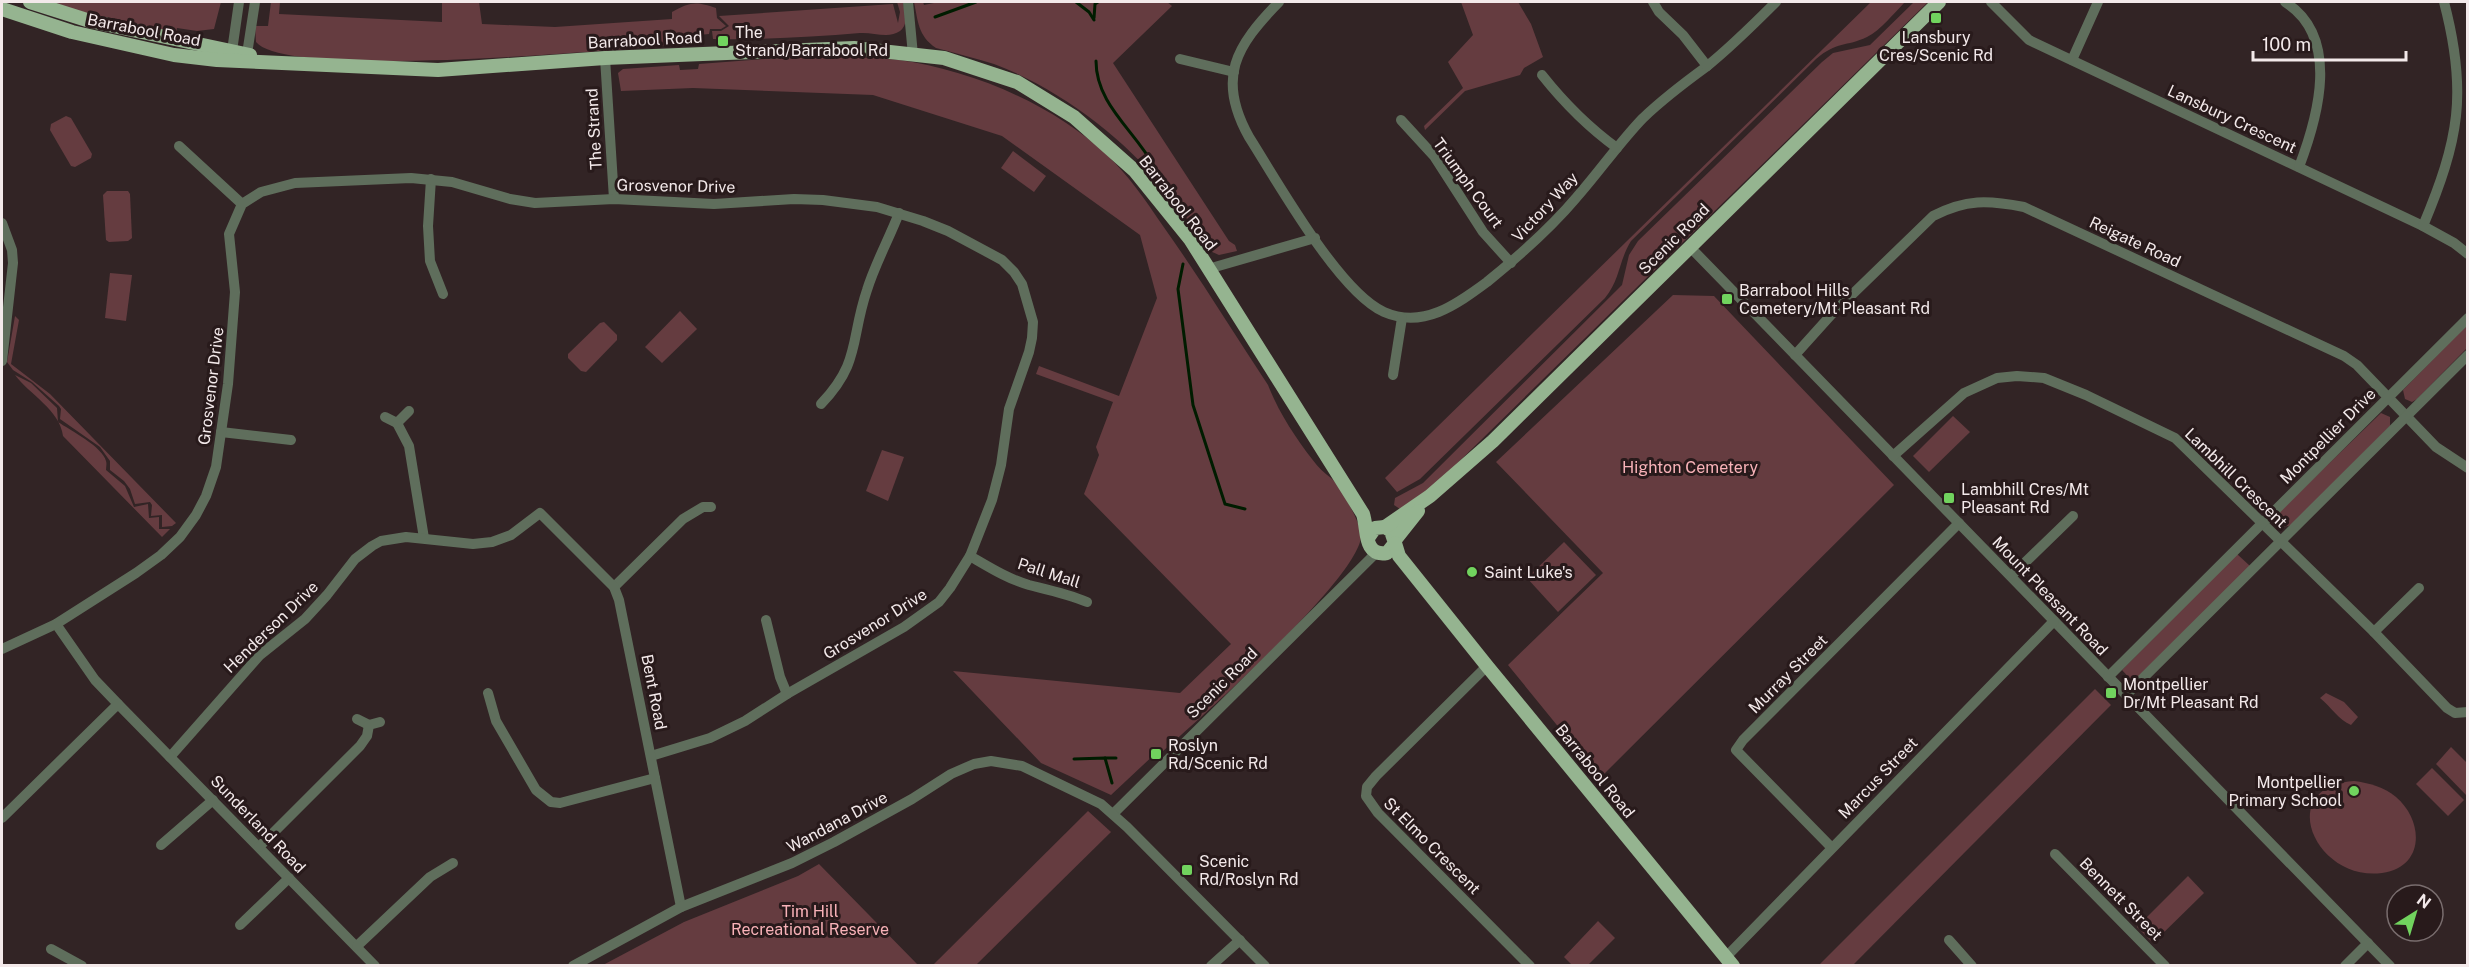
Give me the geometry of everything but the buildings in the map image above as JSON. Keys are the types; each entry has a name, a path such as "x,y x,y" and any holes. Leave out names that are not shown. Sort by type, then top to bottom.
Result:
{"main road":[{"name":"Barrabool Road","path":"30,2 90,21 239,55"},
{"name":"Scenic Road","path":"1383,527 1430,496 1493,441 1939,2"},
{"name":"Barrabool Road","path":"2,9 72,32 174,55 239,55 320,63 438,70 605,58 854,48 944,58 1017,82 1074,117 1135,171 1190,239 1364,516 1373,547 1432,598"},
{"name":"Scenic Road","path":"1395,541 1430,496"},
{"name":"Barrabool Road","path":"1364,516 1383,527"},
{"path":"1383,527 1391,531 1395,541 1392,549 1373,547 1372,531 1383,527"},
{"name":"Barrabool Road","path":"1395,541 1399,556 1432,598 1729,961"}],"street":[{"path":"239,2 239,55"},
{"path":"239,55 255,2"},
{"path":"908,2 914,55"},
{"path":"1279,2 1245,41 1234,72 1233,95 1239,118 1315,238 1345,279 1364,298 1383,311 1402,318 1394,375"},
{"path":"1653,2 1659,12 1683,35 1707,66"},
{"name":"Victory Way","path":"1402,318 1435,315 1511,263 1560,216 1617,148 1661,101 1707,66 1776,2"},
{"name":"Lansbury Crescent","path":"1990,2 2029,40 2423,226 2454,243 2468,254"},
{"path":"2072,60 2098,2"},
{"path":"2284,2 2300,12 2308,25 2316,46 2319,64 2316,119 2299,167"},
{"path":"2423,226 2444,178 2457,122 2457,65 2444,2"},
{"name":"The Strand","path":"605,58 614,199"},
{"path":"1180,59 1234,72"},
{"path":"1542,75 1563,101 1588,126 1617,148"},
{"name":"Triumph Court","path":"1401,120 1434,156 1483,231 1511,263"},
{"path":"179,146 242,204"},
{"name":"Grosvenor Drive","path":"2,649 56,624 136,573 161,555 180,537 196,516 216,467 234,324 235,292 229,234 242,204 261,192 295,183 411,178 452,182 510,199 535,203 572,203 614,199 714,204 794,199 823,200 866,205 899,213 948,231 1002,260 1022,284 1033,322 1029,352 1009,409 1001,465 992,500 970,556 939,602 923,615 867,650 787,694 729,730 651,756"},
{"path":"431,179 428,226 430,261 442,294"},
{"name":"Reigate Road","path":"1795,355 1831,315 1934,216 1952,206 1975,202 1995,202 2024,207 2329,348 2357,365 2436,447 2468,468"},
{"path":"821,404 837,387 847,370 868,287 899,213"},
{"path":"2,223 12,250 13,263 2,361"},
{"path":"1208,269 1315,238"},
{"name":"Mount Pleasant Road","path":"1689,247 2390,966"},
{"name":"Montpellier Drive","path":"2108,677 2468,318"},
{"path":"2126,695 2468,355"},
{"name":"Lambhill Crescent","path":"1893,456 1957,399 1982,383 1997,378 2017,376 2044,378 2086,395 2175,438 2374,632 2447,708 2455,713 2468,712"},
{"path":"397,423 409,411"},
{"path":"386,417 397,423 409,446 424,538"},
{"path":"221,432 291,440"},
{"path":"614,587 683,519 703,507 711,507"},
{"name":"Henderson Drive","path":"170,757 260,655 320,603 355,559 381,541 406,537 458,543 492,542 511,535 540,513"},
{"name":"Bent Road","path":"540,513 614,587 626,625 681,907"},
{"path":"2011,576 2073,516"},
{"name":"Murray Street","path":"1831,847 1736,750 1743,740 1959,523"},
{"name":"Scenic Road","path":"1113,814 1354,576 1373,547"},
{"name":"Pall Mall","path":"970,556 999,572 1028,584 1063,592 1087,602"},
{"path":"2374,632 2419,588"},
{"path":"766,620 774,657 787,694"},
{"name":"Marcus Street","path":"1729,961 1831,847 2054,621"},
{"name":"Sunderland Road","path":"56,624 95,680 375,966"},
{"name":"St Elmo Crescent","path":"1487,666 1376,776 1367,787 1366,796 1378,813 1530,966"},
{"path":"488,693 496,721 536,790 551,802 560,803 655,778"},
{"path":"2,818 118,704"},
{"path":"259,847 360,746 375,724 357,719"},
{"name":"Wandana Drive","path":"573,966 681,907 792,863 912,799 951,774 974,764 1003,762 1022,766 1097,802 1113,814 1266,966"},
{"path":"161,845 213,800"},
{"name":"Bennett Street","path":"2055,854 2165,966"},
{"path":"357,946 430,877 453,863"},
{"path":"240,925 289,878"},
{"path":"1949,939 1971,966"},
{"path":"1211,966 1240,940"},
{"path":"2345,966 2368,943"},
{"path":"51,949 82,966"}],"green space":[{"path":"50,2 221,2 214,29 197,31 177,28 176,33 61,7"},
{"path":"271,2 280,2 279,14 442,22 442,2 479,2 482,24 555,27 672,19 672,12 684,6 703,4 716,8 717,18 726,26 721,29 710,29 709,34 699,35 699,39 671,45 637,48 453,60 325,59 280,53 256,42 255,26 268,26"},
{"path":"897,2 903,2 905,25 900,31 891,35 860,33 786,38 713,39 712,31 721,31 729,26 719,16 893,4 898,23 900,12"},
{"path":"914,2 923,2 924,5 939,2 1167,2 1172,6 1113,63 1237,251 1219,255 1210,251 1147,168 1108,132 1064,100 1041,86 994,64 936,48 922,33"},
{"path":"1461,2 1518,2 1531,24 1543,57 1524,68 1520,75 1465,91 1425,130 1424,126 1463,88 1448,62 1473,35"},
{"path":"1871,2 1905,2 1872,34 1830,49 1816,59 1631,241 1614,284 1605,298 1420,479 1397,492 1385,478"},
{"path":"1914,2 1928,2 1433,487 1400,509 1394,505 1395,498 1423,483 1622,285 1629,255 1638,241 1822,62 1833,53 1870,45"},
{"path":"803,56 899,60 954,72 1010,92 1062,120 1086,137 1115,163 1150,207 1268,385 1293,433 1323,472 1335,482 1357,521 1361,534 1355,553 1309,612 1208,711 1161,753 1158,751 1111,795 1041,763 953,671 1180,693 1231,644 1084,494 1099,455 1096,447 1113,402 1036,374 1039,366 1119,396 1157,298 1140,235 1002,136 873,95 693,88 621,91 618,73 623,69 679,65 680,70 698,69 699,64"},
{"path":"66,116 71,118 92,154 91,158 75,167 71,166 50,130 51,124"},
{"path":"1013,151 1046,176 1034,192 1001,168"},
{"path":"107,191 128,191 130,194 132,238 128,241 109,242 106,240 103,195"},
{"path":"110,273 132,275 126,321 105,318"},
{"name":"Highton Cemetery","path":"1673,295 1714,296 1894,485 1600,778 1508,665 1603,573 1496,462"},
{"path":"680,311 697,329 662,363 645,347"},
{"path":"15,316 19,320 11,364 50,394 176,523 162,527 162,515 151,516 150,502 135,504 130,489 110,470 110,461 100,447 60,419 59,406 32,382 13,370 7,362"},
{"path":"604,322 617,335 617,340 586,372 581,371 568,358 568,354 600,323"},
{"path":"2467,325 2467,348 2417,399 2412,402 2405,399 2403,390"},
{"path":"15,375 31,383 57,408 58,422 50,410"},
{"path":"2381,413 2390,417 2390,426 2291,525 2281,525 2277,519 2279,512"},
{"path":"1953,416 1970,432 1929,472 1913,456"},
{"path":"58,422 99,450 106,461 106,470 125,486 134,507 148,504 149,518 159,517 159,529 170,529 162,537 63,436"},
{"path":"882,450 904,457 888,501 866,491"},
{"path":"1564,542 1596,575 1558,612 1527,578"},
{"path":"2237,554 2250,566 2133,682 2122,670"},
{"path":"2095,689 2111,705 1853,965 1819,965"},
{"path":"2326,693 2344,702 2358,717 2351,725 2339,717 2320,698"},
{"path":"2451,747 2467,763 2467,796 2436,764"},
{"path":"2432,768 2464,800 2448,816 2416,784"},
{"path":"2354,781 2376,786 2396,797 2412,818 2416,842 2413,853 2396,869 2382,873 2359,872 2338,863 2323,849 2313,833 2310,815 2315,799 2329,787"},
{"path":"1088,811 1111,832 976,965 933,965"},
{"name":"Tim Hill Recreational Reserve","path":"819,864 918,965 603,965 684,922 798,876"},
{"path":"2188,876 2204,893 2153,943 2137,927"},
{"path":"1598,921 1615,938 1588,965 1572,965 1564,957"}],"waterway":[{"path":"935,17 976,2"},
{"path":"1076,2 1089,12 1094,20"},
{"path":"1094,18 1095,4 1098,2"},
{"path":"1096,61 1102,90 1109,104 1146,153 1154,166 1153,170"},
{"path":"1183,264 1178,289 1193,405 1225,504 1245,509"},
{"path":"1105,758 1116,758"},
{"path":"1074,759 1105,758 1112,783"}],"place":[{"name":"Lansbury Cres/Scenic Rd","path":"1936,18"},
{"name":"The Strand/Barrabool Rd","path":"723,41"},
{"name":"Barrabool Hills Cemetery/Mt Pleasant Rd","path":"1727,299"},
{"name":"Lambhill Cres/Mt Pleasant Rd","path":"1949,498"},
{"name":"Saint Luke's","path":"1472,572"},
{"name":"Montpellier Dr/Mt Pleasant Rd","path":"2111,693"},
{"name":"Roslyn Rd/Scenic Rd","path":"1156,754"},
{"name":"Montpellier Primary School","path":"2354,791"},
{"name":"Scenic Rd/Roslyn Rd","path":"1187,870"}]}
